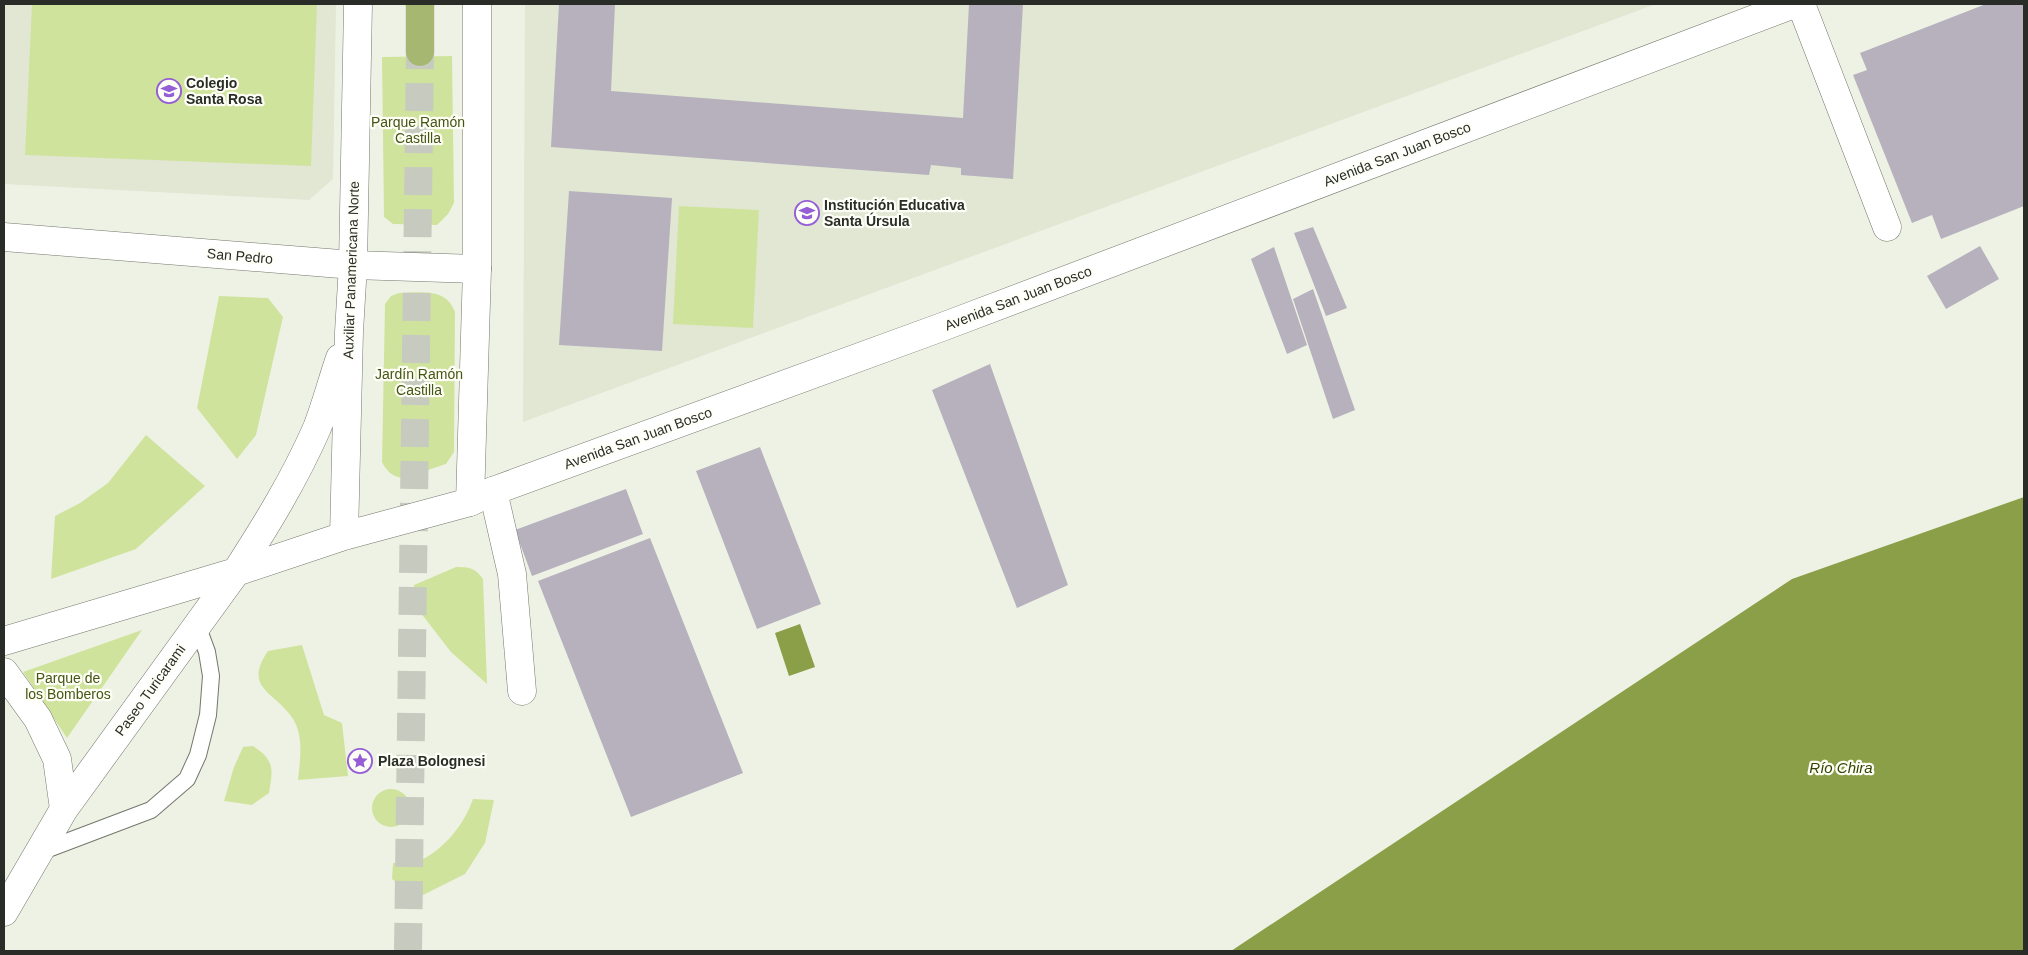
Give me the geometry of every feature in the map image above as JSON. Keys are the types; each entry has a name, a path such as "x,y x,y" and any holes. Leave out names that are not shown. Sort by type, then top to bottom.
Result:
{"highway":[{"path":"420,4 420,52"}],"street":[{"name":"Auxiliar Panamericana Norte","path":"344,536 349,332 353,264 358,4"},
{"path":"477,4 477,270 482,496 512,574 522,691"},
{"name":"Avenida San Juan Bosco","path":"4,641 236,572 344,536 482,496 942,327 1794,4"},
{"path":"1801,4 1887,227"},
{"name":"San Pedro","path":"4,237 353,264 477,270"},
{"name":"Paseo Turicarami","path":"4,912 64,809 236,572 278,508 318,425 349,332"},
{"path":"4,672 38,719 57,759 64,809"}],"lane":[{"path":"38,853 152,810 187,779 198,755 208,716 211,676 207,652 197,625"}],"shaded area":[{"name":"Colegio Santa Rosa","path":"4,4 336,4 333,179 309,200 4,184"},
{"name":"Institución Educativa Santa Úrsula","path":"525,4 1656,4 523,422"}],"green space":[{"name":"Colegio Santa Rosa","path":"32,4 317,4 311,166 25,155"},
{"name":"Parque Ramón Castilla","path":"452,56 454,203 448,214 437,225 393,224 384,217 382,57"},
{"path":"679,206 759,210 753,328 673,324"},
{"name":"Jardín Ramón Castilla","path":"424,292 439,295 451,304 455,312 454,452 446,464 404,478 397,477 391,473 382,462 385,304 391,296 399,293"},
{"path":"219,296 268,298 283,317 256,435 237,459 197,408"},
{"path":"146,435 205,486 136,549 51,579 55,516 80,503 108,483"},
{"path":"456,567 472,569 483,579 487,684 451,652 413,603 414,585"},
{"name":"Parque de los Bomberos","path":"142,630 67,738 23,672"},
{"path":"302,645 324,715 342,723 348,776 298,780 300,765 299,733 293,719 264,689 260,682 261,664 268,651"},
{"path":"253,746 265,756 271,766 269,793 252,805 224,801 234,767 243,747"},
{"path":"391,789 405,794 410,808 405,822 391,827 377,822 372,808 377,794"},
{"path":"473,799 494,800 485,843 465,874 413,900 404,888 392,879 393,863 417,862 444,844 464,818"}],"water":[{"name":"Río Chira","path":"2024,497 2024,951 1231,951 1792,579"},
{"path":"800,624 815,667 789,676 775,633"}],"building":[{"path":"559,4 615,4 611,91 963,118 969,4 1023,4 1013,179 961,175 961,168 931,165 929,175 551,147"},
{"path":"1986,4 2024,4 2024,206 1941,239 1932,215 1912,223 1853,75 1867,70 1860,53"},
{"path":"569,191 672,198 662,351 559,345"},
{"path":"1313,227 1347,308 1326,316 1294,233"},
{"path":"1980,246 1999,279 1946,309 1927,276"},
{"path":"1274,247 1307,345 1287,354 1251,259"},
{"path":"1313,289 1355,410 1333,419 1293,299"},
{"path":"990,364 1068,585 1017,608 932,390"},
{"path":"760,447 821,604 757,629 696,471"},
{"path":"626,489 643,534 532,576 515,530"},
{"path":"650,538 743,773 631,817 538,581"}],"tunnel":[{"path":"408,951 420,52"}],"place":[{"name":"Colegio Santa Rosa","path":"169,91"},
{"name":"Institución Educativa Santa Úrsula","path":"807,213"},
{"name":"Plaza Bolognesi","path":"360,761"}]}
